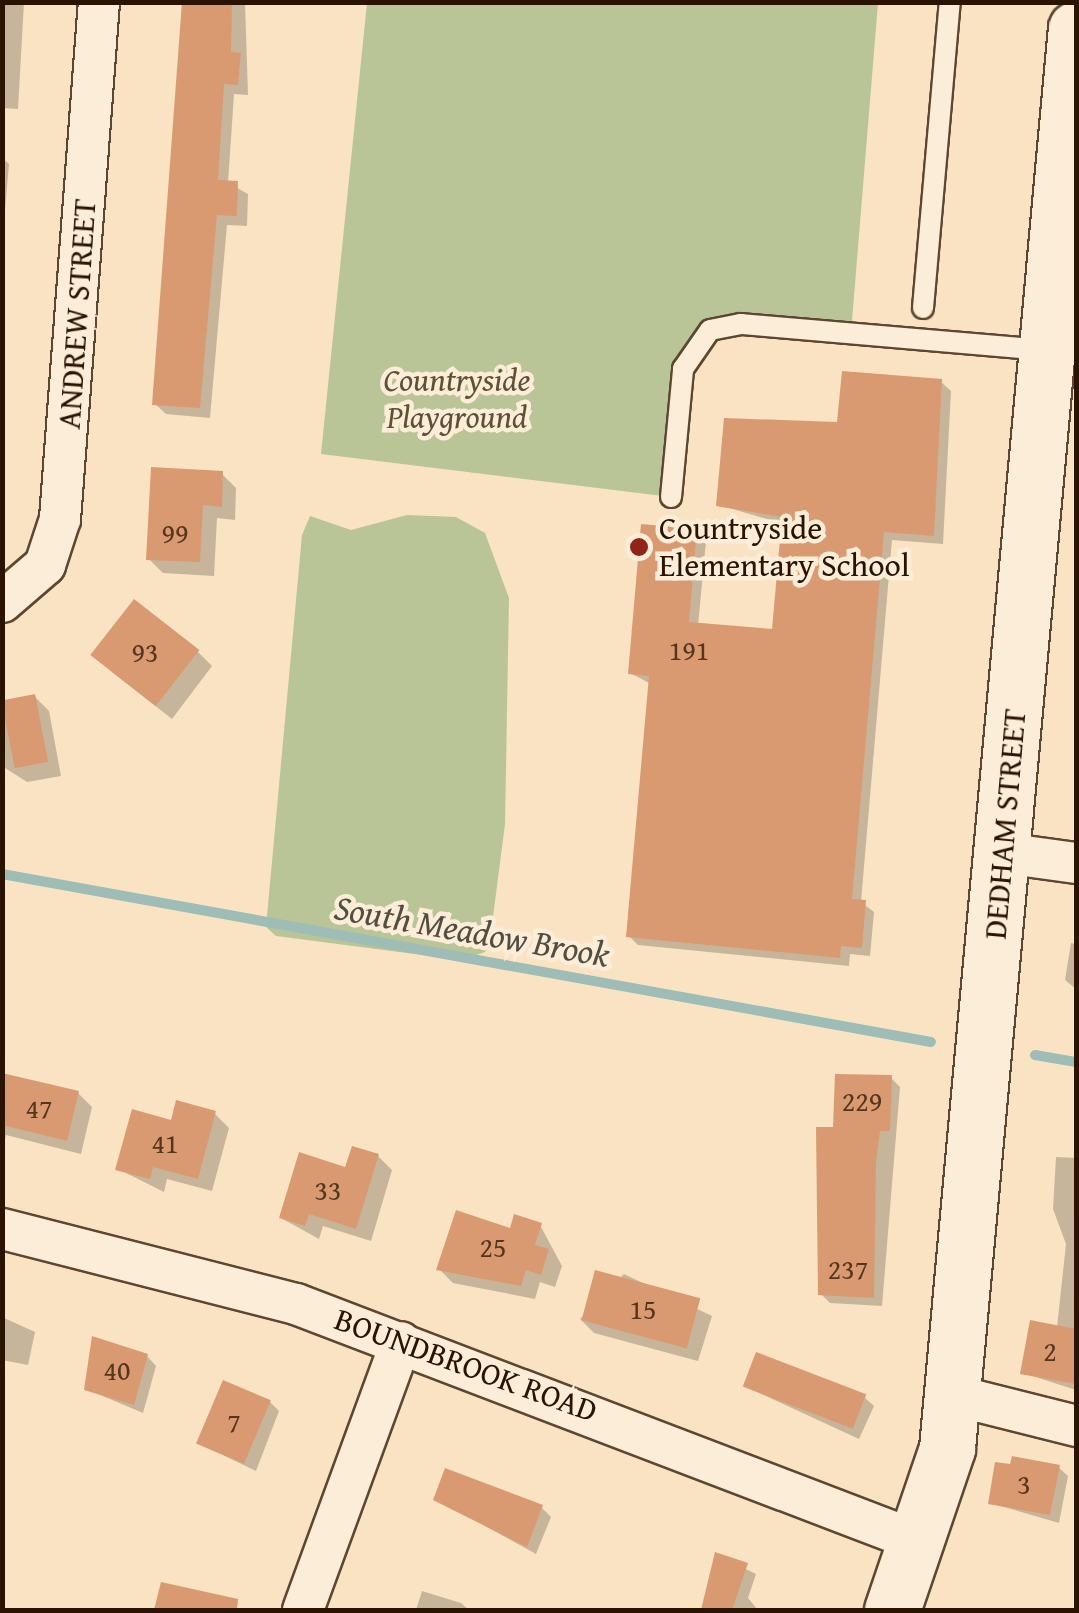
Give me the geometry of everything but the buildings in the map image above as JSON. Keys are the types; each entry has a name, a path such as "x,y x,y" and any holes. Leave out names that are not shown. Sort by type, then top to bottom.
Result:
{"main road":[{"path":"1051,2 1076,10"},
{"name":"DEDHAM STREET","path":"892,1610 947,1448 1076,29"}],"street":[{"name":"ANDREW STREET","path":"2,602 45,565 60,518 99,2"},
{"path":"1003,852 1076,863"},
{"name":"BOUNDBROOK ROAD","path":"2,1229 296,1304 916,1540"},
{"path":"303,1610 401,1342"},
{"path":"953,1394 1076,1426"}],"lane":[{"path":"923,308 950,2"},
{"path":"671,498 683,368 710,330 742,324 1046,350"}],"green space":[{"name":"Countryside Playground","path":"367,3 878,3 851,333 741,324 697,340 671,497 321,454"},
{"path":"407,515 456,517 485,533 509,598 505,824 490,940 485,952 461,960 276,936 266,927 302,535 310,516 351,530"}],"waterway":[{"name":"South Meadow Brook","path":"2,874 931,1042"},
{"name":"South Meadow Brook","path":"1035,1055 1076,1062"}],"place":[{"name":"Countryside Elementary School","path":"639,547"}]}
